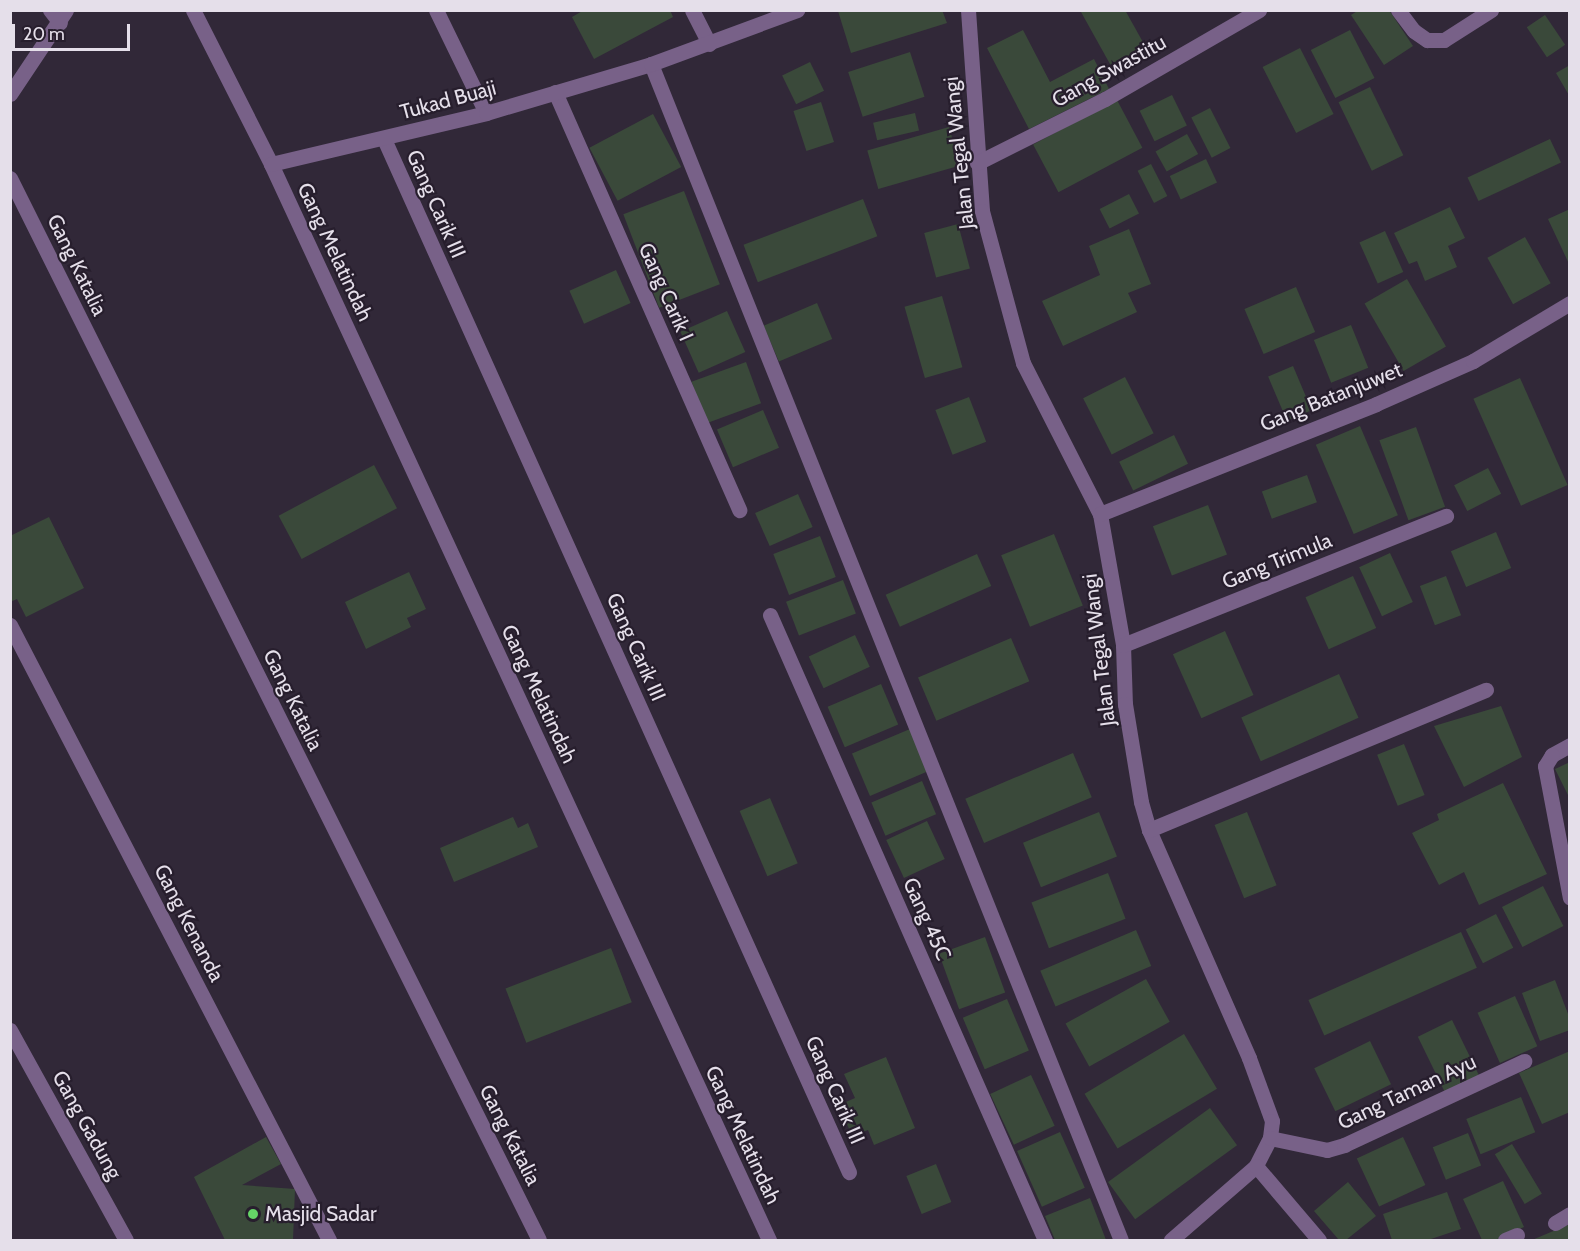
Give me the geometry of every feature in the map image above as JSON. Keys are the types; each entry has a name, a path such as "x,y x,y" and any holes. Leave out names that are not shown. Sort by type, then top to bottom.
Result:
{"street":[{"path":"193,10 271,164"},
{"path":"435,10 486,112"},
{"path":"693,10 709,44"},
{"name":"Tukad Buaji","path":"271,164 384,139 651,64 796,10"},
{"name":"Jalan Tegal Wangi","path":"968,10 982,211 1023,363 1100,514 1123,645 1125,704 1149,830 1250,1058 1272,1121 1270,1138"},
{"name":"Gang Swastitu","path":"977,163 1105,99 1259,10"},
{"path":"1398,10 1414,31 1427,39 1444,40 1491,10"},
{"path":"10,94 59,15"},
{"path":"651,64 1121,1240"},
{"name":"Gang Carik I","path":"555,92 739,510"},
{"name":"Gang Carik III","path":"384,139 849,1172"},
{"name":"Gang Melatindah","path":"271,164 768,1240"},
{"name":"Gang Katalia","path":"10,178 539,1240"},
{"name":"Gang Batanjuwet","path":"1100,514 1451,371 1569,303"},
{"name":"Gang Trimula","path":"1123,645 1446,516"},
{"name":"Gang 45C","path":"770,615 1045,1240"},
{"name":"Gang Kenanda","path":"10,625 329,1240"},
{"path":"1149,830 1486,690"},
{"path":"1569,745 1548,760 1545,773 1569,898"},
{"name":"Gang Gadung","path":"10,1030 126,1240"},
{"name":"Gang Taman Ayu","path":"1270,1138 1327,1150 1344,1146 1524,1061"},
{"path":"1171,1240 1256,1166 1270,1138"},
{"path":"1256,1166 1319,1240"},
{"path":"1555,1223 1569,1214"}],"building":[{"path":"584,10 670,10 673,17 594,59 572,17"},
{"path":"942,10 947,23 851,53 838,11"},
{"path":"1125,10 1149,53 1115,73 1081,12"},
{"path":"1359,10 1389,10 1413,46 1384,65 1351,15"},
{"path":"1545,15 1565,45 1547,57 1527,27"},
{"path":"1023,30 1050,82 1094,59 1109,89 1029,129 987,48"},
{"path":"1350,30 1375,78 1335,98 1311,50"},
{"path":"1300,48 1334,114 1296,133 1263,67"},
{"path":"910,52 925,97 863,117 848,72"},
{"path":"810,62 824,91 796,104 782,76"},
{"path":"1570,65 1570,97 1556,73"},
{"path":"1370,87 1403,155 1372,171 1339,102"},
{"path":"1172,95 1187,126 1155,141 1140,111"},
{"path":"1117,100 1142,148 1058,192 1033,145"},
{"path":"821,102 834,142 806,151 793,111"},
{"path":"1210,108 1230,148 1212,158 1191,118"},
{"path":"915,113 919,131 877,140 873,123"},
{"path":"653,114 681,167 618,201 589,148"},
{"path":"949,127 960,165 878,189 867,150"},
{"path":"1187,134 1198,154 1167,172 1156,151"},
{"path":"1550,139 1561,163 1479,201 1468,177"},
{"path":"1206,159 1217,183 1181,199 1170,176"},
{"path":"1151,164 1167,196 1154,203 1138,171"},
{"path":"684,191 720,284 659,308 623,214"},
{"path":"1129,194 1139,214 1110,229 1100,209"},
{"path":"863,199 877,236 758,282 744,245"},
{"path":"1450,207 1465,238 1448,246 1457,267 1425,281 1417,261 1409,264 1394,233"},
{"path":"1570,209 1570,266 1548,219"},
{"path":"958,224 970,268 936,277 924,233"},
{"path":"1129,229 1151,284 1128,293 1137,312 1063,346 1042,301 1100,275 1089,246"},
{"path":"1385,231 1403,272 1378,283 1359,242"},
{"path":"1525,237 1551,283 1513,304 1487,258"},
{"path":"616,270 631,303 584,324 569,291"},
{"path":"1407,279 1446,347 1404,371 1365,304"},
{"path":"1296,287 1315,332 1264,354 1244,309"},
{"path":"942,296 962,367 925,378 905,307"},
{"path":"817,303 832,339 779,362 764,326"},
{"path":"727,311 745,352 699,373 680,332"},
{"path":"1351,325 1368,368 1331,383 1314,340"},
{"path":"746,362 761,403 707,423 691,382"},
{"path":"1293,366 1312,410 1287,421 1268,377"},
{"path":"1125,377 1154,433 1112,454 1083,398"},
{"path":"1520,378 1568,485 1521,506 1473,399"},
{"path":"969,397 986,442 953,455 935,410"},
{"path":"763,410 779,448 733,467 717,430"},
{"path":"1360,426 1398,515 1354,534 1316,445"},
{"path":"1416,427 1445,507 1408,520 1379,440"},
{"path":"1174,435 1188,464 1133,491 1119,462"},
{"path":"374,465 397,508 302,559 279,516"},
{"path":"1488,468 1501,494 1467,511 1454,485"},
{"path":"1307,475 1317,502 1272,519 1262,491"},
{"path":"798,494 813,527 770,546 755,513"},
{"path":"1208,505 1227,554 1172,576 1153,526"},
{"path":"49,517 84,588 26,617 17,599 10,602 10,536"},
{"path":"1496,532 1511,568 1466,587 1451,551"},
{"path":"1054,534 1083,605 1030,627 1001,555"},
{"path":"820,536 836,577 789,595 773,554"},
{"path":"1390,553 1413,602 1382,616 1359,567"},
{"path":"977,554 991,586 900,627 886,595"},
{"path":"409,572 426,609 407,618 411,627 366,649 345,602"},
{"path":"1353,576 1376,628 1329,649 1305,597"},
{"path":"1446,576 1461,615 1435,625 1420,586"},
{"path":"843,580 856,614 799,635 786,602"},
{"path":"1225,631 1253,695 1201,718 1173,654"},
{"path":"855,635 870,667 824,688 809,657"},
{"path":"1011,638 1029,681 936,721 918,677"},
{"path":"1339,674 1359,718 1261,761 1241,718"},
{"path":"881,684 898,725 845,747 828,707"},
{"path":"1501,706 1522,757 1464,787 1434,726"},
{"path":"910,729 928,771 870,796 852,754"},
{"path":"1404,744 1425,795 1398,806 1377,755"},
{"path":"1073,753 1092,797 984,843 965,799"},
{"path":"1570,762 1570,799 1555,769"},
{"path":"922,781 936,814 885,836 871,802"},
{"path":"1503,783 1547,874 1479,905 1464,872 1439,885 1412,833 1439,820 1437,814"},
{"path":"770,798 798,863 767,876 740,811"},
{"path":"1099,812 1117,857 1041,887 1023,843"},
{"path":"1247,812 1277,885 1244,898 1215,825"},
{"path":"513,817 518,828 528,823 538,847 454,882 440,848"},
{"path":"927,821 945,859 904,878 886,840"},
{"path":"1108,873 1126,919 1049,948 1031,902"},
{"path":"1543,886 1563,926 1522,947 1502,907"},
{"path":"1496,914 1513,948 1483,963 1466,929"},
{"path":"1136,930 1151,966 1056,1007 1040,971"},
{"path":"1461,932 1477,968 1324,1036 1308,1000"},
{"path":"985,937 1005,992 959,1009 939,954"},
{"path":"611,948 632,1002 526,1043 506,988"},
{"path":"1146,979 1170,1022 1089,1066 1066,1024"},
{"path":"1555,980 1570,1019 1570,1030 1540,1041 1522,993"},
{"path":"1515,996 1537,1046 1500,1063 1478,1013"},
{"path":"1007,999 1029,1051 985,1069 963,1018"},
{"path":"1452,1020 1479,1076 1445,1092 1418,1037"},
{"path":"1184,1034 1217,1089 1118,1149 1085,1094"},
{"path":"1370,1041 1391,1084 1335,1111 1314,1068"},
{"path":"1570,1051 1570,1112 1542,1124 1519,1073"},
{"path":"886,1057 915,1128 874,1145 868,1130 852,1136 839,1105 855,1098 844,1074"},
{"path":"1031,1075 1055,1126 1014,1145 990,1094"},
{"path":"1521,1097 1535,1132 1481,1154 1466,1119"},
{"path":"1210,1108 1237,1145 1135,1219 1108,1182"},
{"path":"1060,1132 1085,1188 1042,1207 1017,1151"},
{"path":"1468,1133 1481,1165 1446,1180 1433,1147"},
{"name":"Masjid Sadar","path":"266,1137 281,1164 242,1185 295,1189 293,1240 225,1240 194,1177"},
{"path":"1403,1137 1425,1185 1379,1207 1357,1159"},
{"path":"1512,1144 1542,1194 1525,1204 1495,1154"},
{"path":"936,1164 951,1202 922,1214 906,1176"},
{"path":"1503,1181 1524,1227 1495,1240 1482,1240 1463,1199"},
{"path":"1348,1182 1376,1216 1346,1240 1339,1240 1314,1211"},
{"path":"1447,1192 1461,1229 1428,1240 1392,1240 1383,1214"},
{"path":"1090,1198 1106,1240 1055,1240 1045,1216"},
{"path":"1570,1224 1570,1240 1532,1240"}],"place":[{"name":"Masjid Sadar","path":"253,1214"}]}
